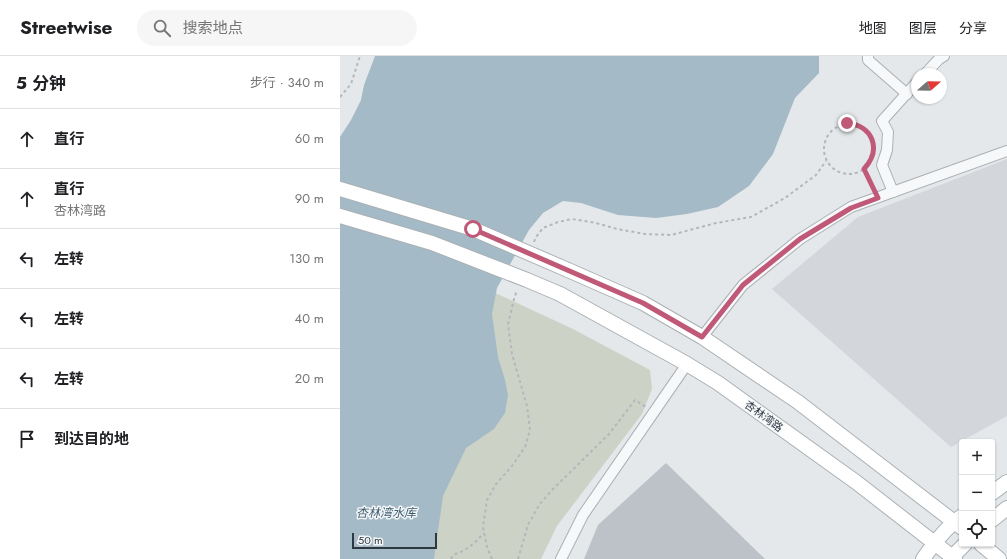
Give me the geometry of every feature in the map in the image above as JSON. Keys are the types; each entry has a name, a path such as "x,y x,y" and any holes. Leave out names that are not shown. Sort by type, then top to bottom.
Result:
{"main road":[{"path":"340,189 473,229 643,303 702,337 798,402 959,522 934,543 922,559"},
{"name":"杏林湾路","path":"340,216 432,243 560,294 687,364 718,383 856,482 952,558"},
{"path":"995,491 1007,482"},
{"path":"995,518 1007,508"},
{"path":"952,558 962,547"},
{"path":"985,547 999,559"}],"street":[{"path":"868,56 868,60 907,94"},
{"path":"931,68 944,56"},
{"path":"893,192 882,165 887,150 888,132 882,120 911,89"},
{"path":"702,337 743,285 800,239 851,208 1007,151"},
{"path":"561,559 583,515 687,364"}],"path":[{"path":"340,97 351,84 360,56"},
{"path":"847,123 862,127 868,133 874,148 870,163 864,169 856,173 848,174 839,172 832,168 826,161 823,153 824,144 832,129 847,123"},
{"path":"864,169 878,198"},
{"path":"518,559 528,525 539,505 553,489 609,434 635,400 653,412"},
{"path":"451,559 453,555 464,551 476,542 484,533"}],"shaded area":[{"path":"1007,159 1007,416 965,439 959,439 959,443 951,447 772,289 858,217"},
{"path":"489,290 573,329 650,370 652,389 642,414 557,526 541,559 402,559"}],"water":[{"name":"杏林湾水库","path":"375,56 819,56 819,73 795,98 773,154 749,186 718,207 687,214 656,218 618,215 581,203 563,201 543,213 529,230 497,288 492,314 498,357 508,395 505,413 494,429 466,448 443,496 434,559 340,559 340,137 361,100 364,85"}],"building":[{"path":"666,463 765,559 584,559 598,525"}],"route":[{"path":"473,229 643,303 702,337 743,285 800,239 851,208 878,198 864,169 870,163 873,156 874,148 872,140 862,127 847,123"}]}
